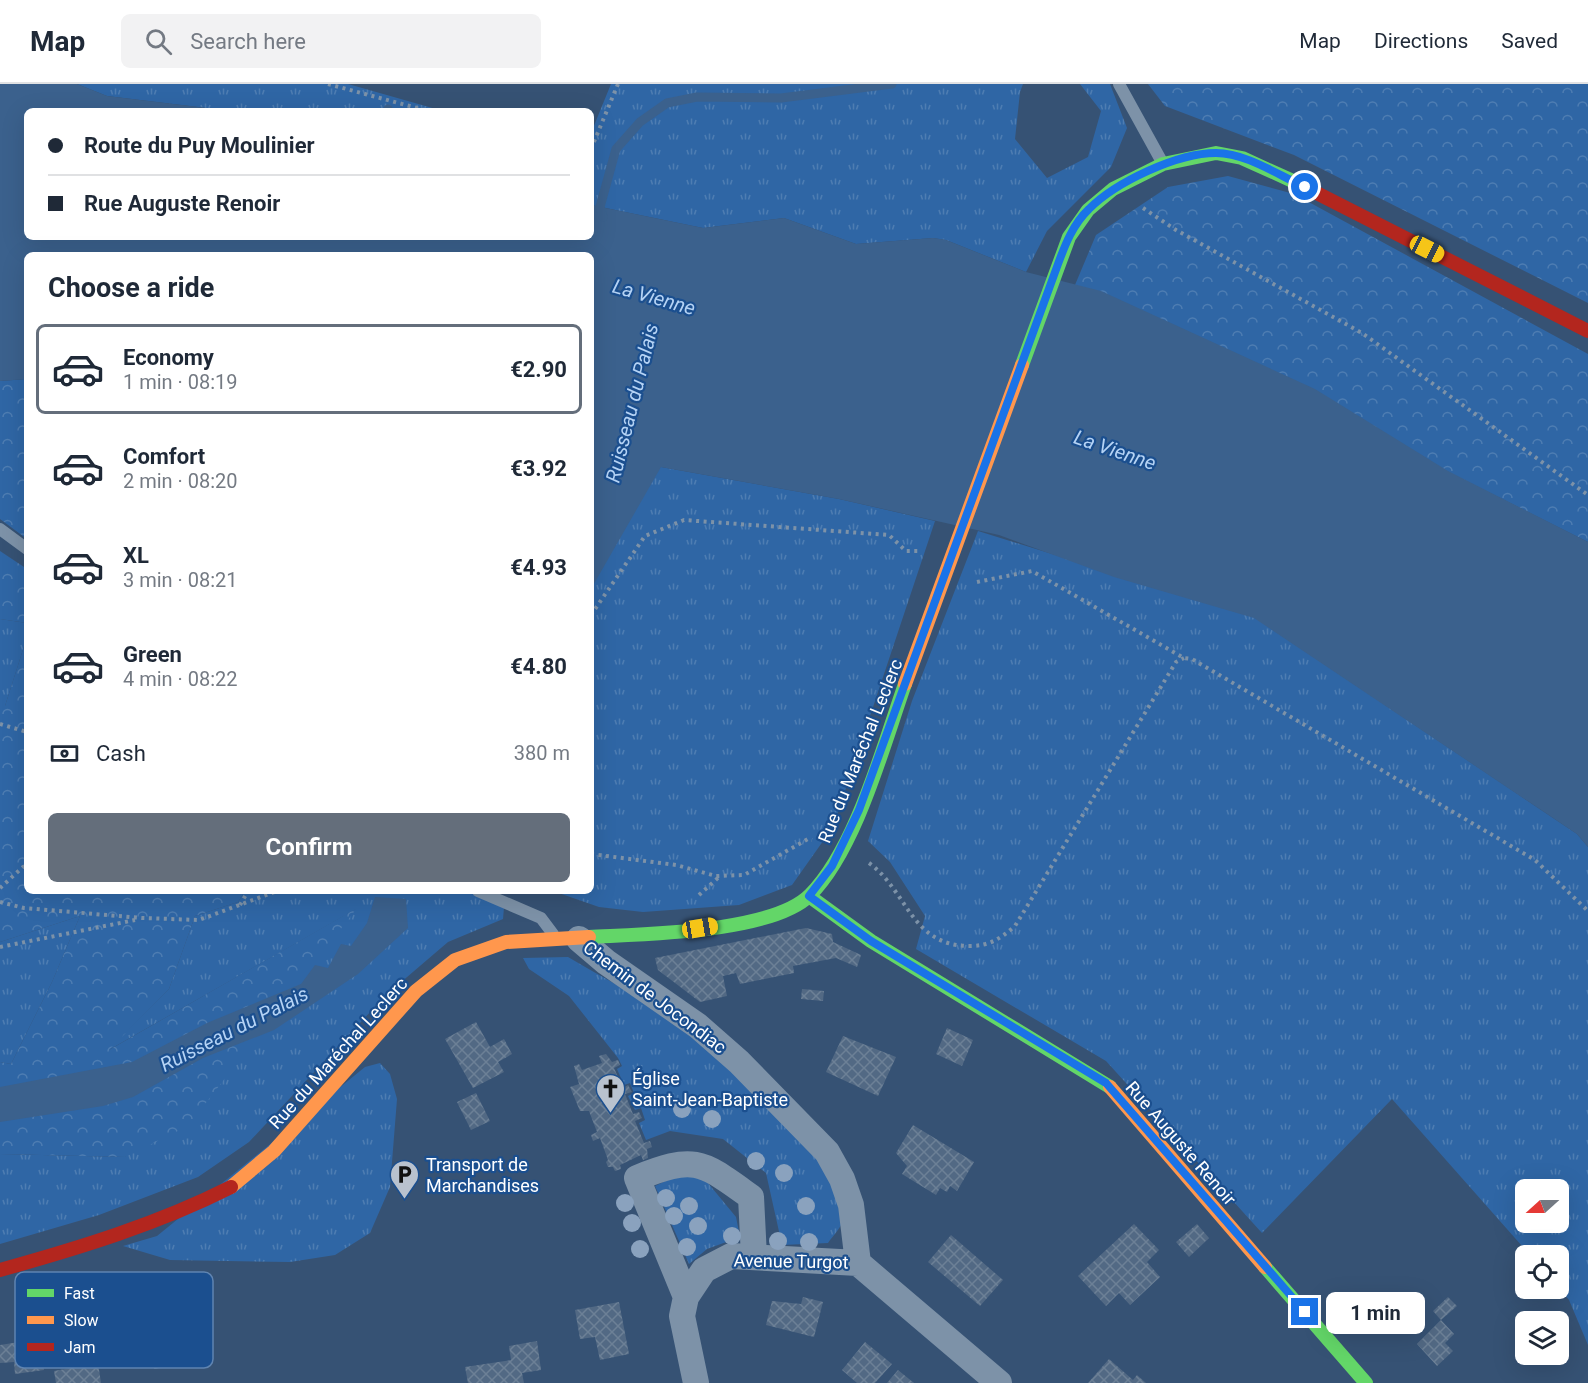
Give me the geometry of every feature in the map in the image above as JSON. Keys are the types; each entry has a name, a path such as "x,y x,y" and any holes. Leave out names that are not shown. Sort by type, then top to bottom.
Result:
{"main road":[{"name":"Rue du Maréchal Leclerc","path":"0,1270 65,1252 182,1212 232,1187 274,1151 416,991 455,960 506,942 678,932 765,918 809,896 832,866 859,810 1069,237 1088,210 1113,189 1163,164 1216,153 1242,158 1326,197 1588,331"},
{"name":"Rue Auguste Renoir","path":"809,896 871,941 1106,1083 1366,1383"}],"street":[{"name":"Chemin de Jocondiac","path":"568,939 606,962 698,1026 739,1062 827,1152 842,1179 851,1205 858,1263"},
{"path":"686,1298 637,1178 671,1164 707,1165 752,1197 754,1257"},
{"name":"Avenue Turgot","path":"696,1383 682,1316 686,1298 704,1269 731,1256 858,1263"},
{"path":"858,1263 999,1383"}],"lane":[{"path":"1119,84 1163,164"},
{"path":"0,529 24,547"},
{"path":"485,894 541,918 568,939"}],"path":[{"path":"328,84 417,108"},
{"path":"594,142 618,84"},
{"path":"1113,189 1176,230 1362,333 1588,495"},
{"path":"594,611 645,536 684,520 889,535"},
{"path":"948,570 975,582 1032,571 1184,658 1192,659 1535,860 1588,911"},
{"path":"594,854 676,865 716,876 744,875 808,839 840,849 872,864 932,938 960,946 982,946 1000,939 1015,926 1176,662 1184,658"},
{"path":"0,724 24,731"},
{"path":"0,888 24,867"},
{"path":"240,905 246,894"},
{"path":"0,902 24,908 141,918 199,920 269,894"},
{"path":"0,947 141,918"}],"green space":[{"path":"77,84 348,84 432,108 206,108 107,96"},
{"path":"611,84 1023,84 1020,92 1015,139 1047,178 1088,157 1101,111 1080,84 1110,84 1127,128 1111,167 1047,231 1026,272 946,240 933,238 856,244 784,218 703,228 594,206 594,126"},
{"path":"1148,84 1588,84 1588,303 1294,155 1165,106"},
{"path":"1228,176 1294,194 1588,354 1588,542 1075,285 1096,235 1168,187"},
{"path":"24,379 24,537 0,519 0,381"},
{"path":"661,467 839,499 935,521 833,827 792,885 739,905 643,912 599,907 562,894 594,894 594,468"},
{"path":"978,531 1254,617 1577,834 1588,847 1588,1345 1568,1299 1569,1245 1521,1245 1392,1099 1262,1233 1106,1061 916,949 925,916 890,862 868,841 912,701"},
{"path":"0,551 24,567 24,623 0,619"},
{"path":"0,619 24,623 24,646 5,706 0,706"},
{"path":"24,646 24,894 243,894 238,902 195,916 169,989 109,1050 357,908 188,1126 125,1157 0,1154 0,1062 11,1064 52,982 80,916 0,942 0,706 5,706"},
{"path":"243,894 480,894 504,907 503,919 448,942 386,995 249,1142 198,1177 99,1215 0,1244 0,1154 125,1157 356,909 107,1051 169,989 195,916 238,902"},
{"path":"80,916 52,982 11,1064 0,1062 0,942"},
{"path":"568,957 652,1005 683,1027 742,1076 803,1138 827,1169 841,1197 843,1220 828,1243 782,1245 766,1173 723,1139 670,1131 646,1140 639,1123 645,1120 641,1108 635,1110 628,1096 634,1093 630,1083 624,1085 617,1069 622,1066 618,1058 569,996 529,969 523,958"},
{"path":"380,1063 390,1074 397,1099 390,1187 370,1233 335,1255 290,1262 170,1260 123,1246 157,1236 365,1067"},
{"path":"676,1176 703,1177 736,1217 740,1237 707,1249 689,1264 655,1186"}],"water":[{"path":"0,84 77,84 107,96 206,108 24,108 24,240 594,240 594,206 703,228 784,218 856,244 933,238 946,240 1026,272 1101,291 1315,389 1448,471 1588,542 1588,847 1577,834 1254,618 1114,577 999,535 839,499 661,467 594,584 594,252 24,252 24,379 0,381"},
{"name":"Ruisseau du Palais","path":"375,897 406,899 408,928 358,974 274,1030 203,1058 133,1097 103,1106 0,1122 0,1087 132,1062 207,1023 301,984 315,965 328,968 341,944 351,946 367,923"}],"building":[{"path":"806,928 832,934 833,942 861,955 857,967 836,958 793,966 794,973 740,984 736,973 723,976 727,996 700,1002 658,970 655,958"},
{"path":"802,989 824,991 823,1001 801,999"},
{"path":"476,1022 490,1047 504,1039 512,1054 498,1062 504,1072 473,1088 445,1039"},
{"path":"947,1028 973,1040 962,1066 936,1054"},
{"path":"843,1036 896,1057 878,1096 826,1072"},
{"name":"Église Saint-Jean-Baptiste","path":"606,1054 612,1062 618,1060 620,1065 614,1068 623,1088 628,1085 632,1092 625,1094 633,1114 639,1112 642,1118 635,1121 644,1143 650,1141 652,1147 647,1149 648,1158 643,1160 641,1155 620,1165 621,1169 615,1171 613,1167 608,1167 606,1162 608,1160 600,1138 593,1141 591,1135 597,1132 589,1111 580,1111 570,1087 579,1084 574,1066 579,1064 582,1070 602,1063 599,1056"},
{"path":"476,1093 490,1121 471,1130 457,1102"},
{"path":"913,1125 974,1162 957,1191 950,1186 947,1192 940,1188 936,1195 902,1174 907,1166 896,1153"},
{"path":"1134,1224 1159,1250 1147,1262 1160,1277 1130,1305 1119,1293 1106,1306 1078,1276"},
{"path":"1197,1224 1209,1238 1189,1257 1176,1242"},
{"path":"951,1235 1003,1280 980,1306 928,1262"},
{"path":"803,1297 823,1302 814,1337 766,1325 772,1301 801,1304"},
{"path":"1448,1297 1457,1306 1441,1320 1433,1311"},
{"path":"619,1302 629,1354 600,1360 595,1337 580,1339 575,1310"},
{"path":"1441,1320 1454,1334 1445,1343 1453,1351 1437,1366 1417,1344"},
{"path":"537,1341 541,1370 522,1373 524,1383 468,1383 465,1367 511,1360 509,1346"},
{"path":"865,1342 892,1364 875,1383 857,1383 842,1370"},
{"path":"15,1343 15,1368 44,1368 44,1370 15,1374 14,1362 0,1363 0,1345"},
{"path":"1109,1359 1133,1380 1137,1375 1146,1383 1088,1383"},
{"path":"70,1368 99,1368 101,1383 56,1383 54,1371"},
{"path":"898,1370 914,1383 887,1383"}],"waterway":[{"path":"603,217 600,207 616,149 640,122 667,103 697,97 781,98 892,84"}],"traffic: fast":[{"path":"1022,365 1069,237 1088,210 1113,189 1163,164 1216,153 1242,158 1295,182"},
{"path":"589,937 673,932 738,924 792,908 810,895 841,851 854,824 905,684"},
{"path":"809,896 871,941 1110,1087"},
{"path":"1265,1267 1366,1383"}],"traffic: slow":[{"path":"905,684 1022,365"},
{"path":"231,1187 274,1151 416,991 455,960 506,942 589,937"},
{"path":"1110,1087 1265,1267"}],"traffic: jam":[{"path":"1295,182 1588,331"},
{"path":"0,1270 147,1224 231,1187"}],"place":[{"name":"Église Saint-Jean-Baptiste","path":"611,1114"},
{"name":"Transport de Marchandises","path":"405,1200"}],"route":[{"path":"1305,187 1242,158 1216,153 1163,164 1113,189 1088,210 1078,223 1069,237 1058,264 859,810 832,866 809,896 871,941 1106,1083 1305,1312"}],"water label":[{"name":"La Vienne","path":"654,297"},
{"name":"La Vienne","path":"1115,450"}]}
